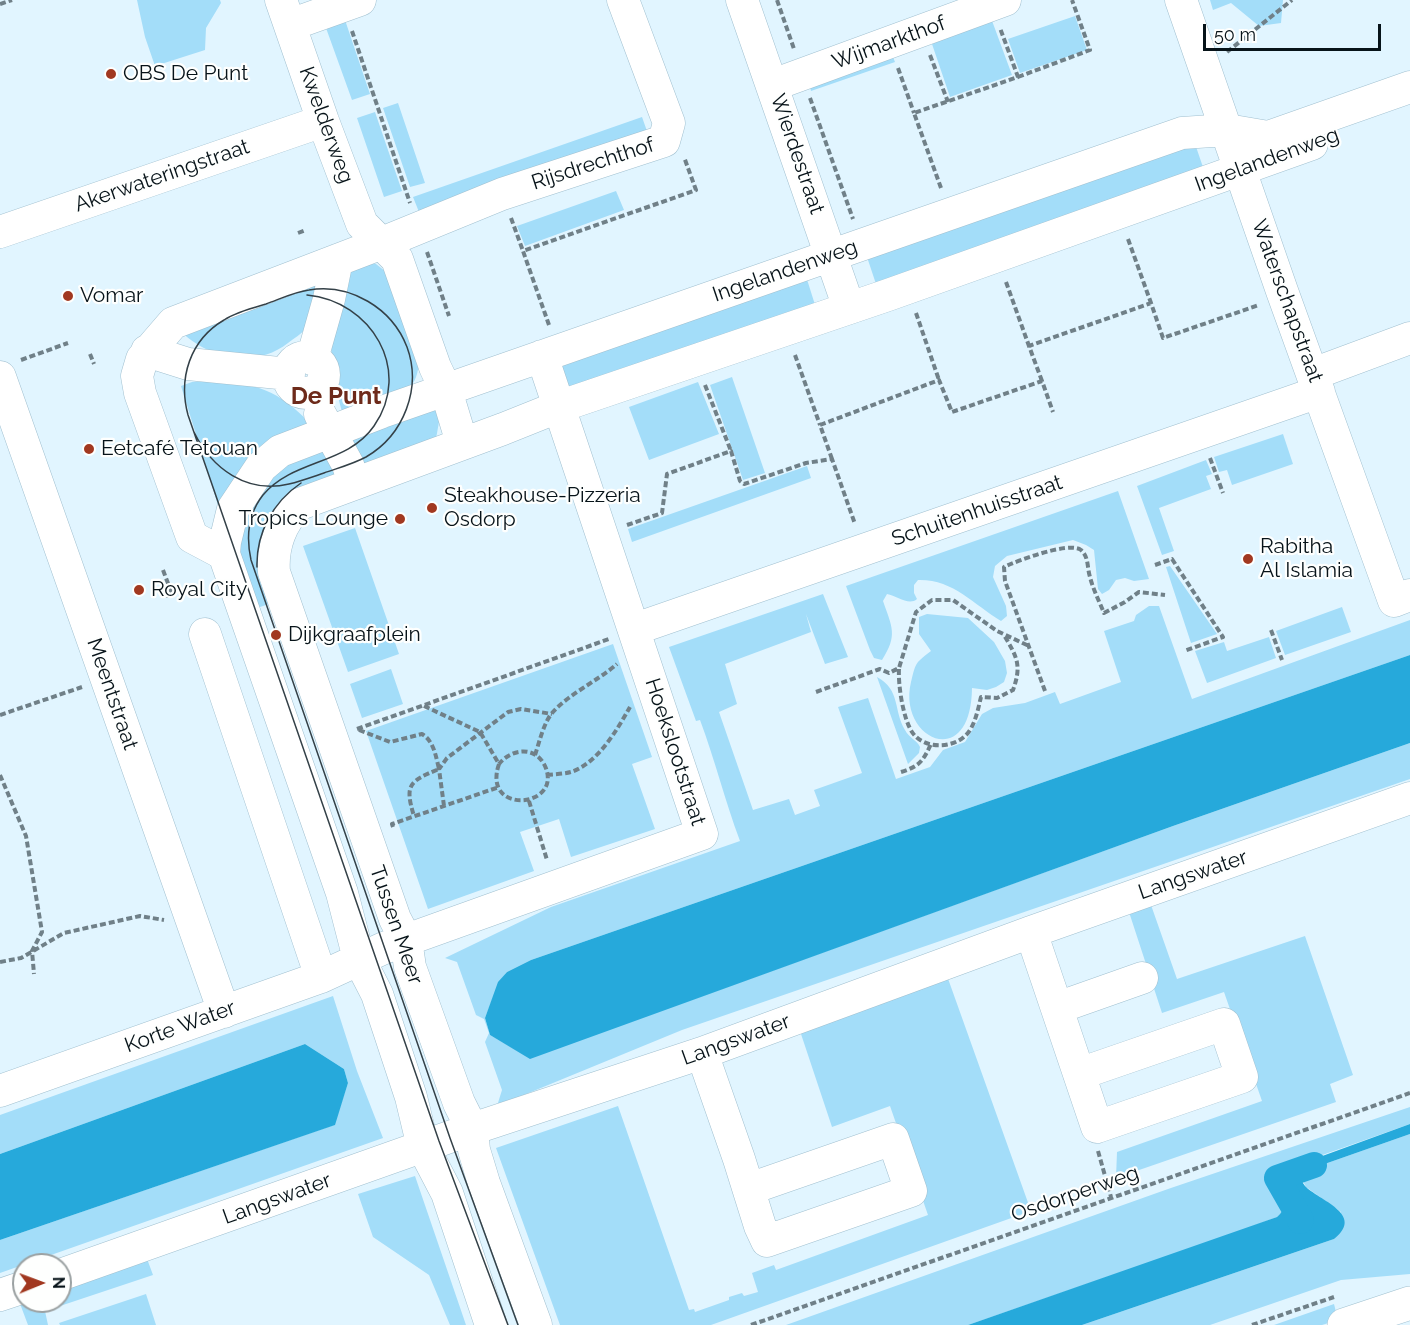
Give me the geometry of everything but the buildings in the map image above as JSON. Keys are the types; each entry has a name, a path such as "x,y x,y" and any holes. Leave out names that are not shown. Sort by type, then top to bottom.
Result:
{"main road":[{"path":"1344,1325 1408,1311"}],"street":[{"path":"286,12 360,0"},
{"name":"Rijsdrechthof","path":"382,243 502,195 664,141 669,123 623,0"},
{"name":"Wierdestraat","path":"742,0 849,308"},
{"name":"Waterschapstraat","path":"1182,0 1284,297 1402,598"},
{"name":"Wijmarkthof","path":"773,85 998,3"},
{"name":"Kwelderweg","path":"286,12 323,121 362,224 382,243"},
{"name":"Ingelandenweg","path":"224,554 233,509 261,467 280,451 446,390 1182,133 1227,130 1268,137 1410,87"},
{"name":"Ingelandenweg","path":"569,403 907,288 1410,109"},
{"name":"Akerwateringstraat","path":"0,232 323,121"},
{"path":"224,554 192,537 140,393 137,376 142,358 174,322 382,243 397,259 435,368 446,390 462,443"},
{"path":"301,367 329,299 337,260"},
{"name":"Schuitenhuisstraat","path":"635,629 864,550 1316,383 1410,338"},
{"path":"147,351 188,364 301,367 318,362 323,372 322,382 315,391 320,413 331,431 354,483 569,403"},
{"name":"Hoekslootstraat","path":"359,959 702,834 602,533 569,403 550,354"},
{"name":"Meentstraat","path":"10,369 224,1012"},
{"name":"Tussen Meer","path":"354,483 300,504 291,512 284,524 273,555 274,572 395,919 406,940 413,975 459,1103 472,1129 474,1150 484,1183 536,1325"},
{"name":"Tussen Meer","path":"224,554 342,893 359,959 377,994 411,1097 423,1147 447,1193 491,1325"},
{"path":"206,634 321,976"},
{"name":"Langswater","path":"72,1271 472,1129 702,1053 1031,932 1410,798"},
{"path":"1031,932 1097,1127 1242,1077 1224,1024 1080,1074"},
{"name":"Korte Water","path":"0,1091 224,1012 321,976 359,959"},
{"path":"1057,1008 1142,978"},
{"path":"702,1053 760,1226 767,1241 911,1191 893,1139 749,1189"}],"path":[{"path":"0,4 12,0"},
{"path":"950,214 914,113 1090,50 1072,0"},
{"path":"1206,69 1292,0"},
{"path":"998,3 1018,77"},
{"path":"921,31 948,102"},
{"path":"810,96 862,245"},
{"path":"523,251 696,190 680,146 666,135"},
{"path":"502,195 523,251 550,354"},
{"path":"1119,213 1162,338 1284,297"},
{"path":"298,232 306,230"},
{"path":"998,256 1053,411"},
{"path":"907,288 952,412 1042,381"},
{"path":"1029,346 1151,303"},
{"path":"786,330 864,550"},
{"path":"10,369 68,343"},
{"path":"90,354 94,364"},
{"path":"695,360 740,481 744,484 806,463 832,459"},
{"path":"820,424 939,381"},
{"path":"602,533 662,513 667,474 730,451"},
{"path":"1207,452 1223,492"},
{"path":"1045,691 1005,581 1004,567 1020,560 1070,547 1081,550 1088,560 1089,576 1104,612 1139,592 1165,595"},
{"path":"1155,565 1172,559 1223,637 1184,651"},
{"path":"163,570 171,594 166,596"},
{"path":"1004,634 1015,653 1019,673 1013,690 997,698 981,697 978,712 965,735 952,742 938,747 912,732 898,684 899,668 916,612 932,600 954,600 1004,634 1029,646"},
{"path":"357,729 635,629"},
{"path":"535,755 548,720 559,705 604,676 622,661 635,629"},
{"path":"1271,630 1282,660"},
{"path":"816,692 880,669 889,673 899,668"},
{"path":"547,775 571,771 592,759 623,720 649,674"},
{"path":"0,715 85,686"},
{"path":"423,705 480,732 500,764"},
{"path":"414,816 408,791 413,781 439,770 447,758 508,712 521,709 552,714"},
{"path":"353,719 357,729 390,742 422,734 427,737 434,749 444,806"},
{"path":"901,772 916,767 924,759 931,744"},
{"path":"519,751 535,755 545,767 547,775 545,786 539,795 529,801 520,802 511,800 504,794 499,787 497,772 500,764 512,753 519,751"},
{"path":"0,775 26,836 42,932 32,951 34,974"},
{"path":"396,835 392,824 499,787"},
{"path":"529,801 555,886"},
{"path":"0,962 21,958 64,933 140,916 165,921"},
{"name":"Osdorperweg","path":"751,1325 1410,1093"},
{"path":"1097,1127 1097,1150 1111,1197"}],"shaded area":[{"path":"137,0 220,0 221,3 206,28 205,50 155,66 145,37"},
{"path":"1210,0 1283,0 1281,23 1259,26 1231,3 1213,10"},
{"path":"1075,16 1087,50 1020,73 1008,39"},
{"path":"991,18 1012,75 950,97 932,44"},
{"path":"345,20 370,94 352,100 326,28"},
{"path":"890,50 895,62 811,91 808,80"},
{"path":"398,103 425,183 410,187 383,108"},
{"path":"375,112 402,191 384,197 357,118"},
{"path":"642,117 648,134 421,217 413,197"},
{"path":"1193,138 1205,173 878,290 865,251"},
{"path":"616,191 624,210 525,246 517,226"},
{"path":"369,262 376,264 390,275 419,356 418,370 413,383 401,393 344,418 332,362 334,319 353,266"},
{"path":"805,273 816,308 570,390 562,366 563,359"},
{"path":"323,274 306,328 274,351 260,356 231,357 202,347 178,329"},
{"path":"732,377 765,473 743,480 710,385"},
{"path":"192,382 240,384 266,390 289,404 314,427 221,515 181,386"},
{"path":"698,382 719,434 649,460 629,407"},
{"path":"435,402 440,416 436,439 365,468 349,432"},
{"path":"1283,434 1293,464 1232,485 1227,470 1219,472 1214,457"},
{"path":"321,442 337,478 309,489 275,602 248,611 233,539 260,484"},
{"path":"1206,460 1212,474 1206,476 1211,489 1159,508 1174,551 1162,555 1137,486"},
{"path":"807,466 811,478 632,542 628,529"},
{"path":"1118,491 1149,579 1116,580 1109,590 1102,594 1098,589 1094,550 1073,540 1007,556 995,566 993,577 1006,606 1007,616 1001,621 952,588 918,580 914,585 917,599 914,601 887,594 883,601 891,625 892,637 882,660 874,658 846,586"},
{"path":"355,528 399,654 348,672 303,546"},
{"path":"1170,566 1217,634 1191,643 1166,567"},
{"path":"823,594 848,657 825,664 806,614 811,632 725,664 737,704 719,712 753,810 789,799 795,815 820,806 814,790 862,773 838,707 868,698 896,779 930,767 943,750 965,742 982,714 993,708 1025,703 1055,692 1060,704 1121,682 1104,631 1134,621 1136,615 1149,606 1159,606 1192,699 1410,620 1410,655 531,960 507,972 499,982 485,1018 490,1035 530,1058 1410,743 1410,779 682,1030 497,1106 502,1090 485,1042 489,1033 484,1019 476,1015 457,962 445,958 551,907 740,841 700,720 696,721 669,647"},
{"path":"1342,607 1351,632 1285,655 1276,631"},
{"path":"927,614 968,618 994,642 1005,661 1007,673 1004,682 987,690 972,688 969,714 960,731 949,738 936,738 924,731 914,719 910,702 911,682 915,667 931,651 919,634 919,617"},
{"path":"1269,637 1276,658 1207,683 1195,651 1224,642 1227,651"},
{"path":"613,644 652,757 632,764 655,829 571,857 559,819 520,832 534,871 428,909 366,731"},
{"path":"391,669 403,704 362,718 350,684"},
{"path":"877,677 890,688 901,723 920,747 919,753 908,764"},
{"path":"1151,905 1177,979 1305,936 1353,1075 1330,1084 1336,1102 1116,1178 1117,1152 1262,1101 1224,992 1162,1013 1129,912"},
{"path":"946,973 1031,1211 711,1325 560,1325 496,1148 618,1106 689,1310 694,1309 695,1312 729,1300 729,1297 758,1292 752,1273 774,1265 776,1270 928,1215 890,1106 832,1127 798,1025"},
{"path":"333,996 357,1071 383,1138 57,1253 12,1253 12,1269 0,1273 0,1240 334,1125 348,1083 344,1069 305,1044 0,1154 0,1115"},
{"path":"1410,1107 1410,1124 1297,1164 1281,1176 1284,1186 1284,1211 1277,1217 1232,1234 968,1325 786,1325 1168,1189"},
{"path":"1410,1134 1410,1274 1341,1280 1210,1325 1082,1325 1334,1239 1341,1212 1306,1187 1299,1173"},
{"path":"415,1176 466,1325 450,1325 429,1275 373,1237 358,1194"},
{"path":"146,1256 153,1275 72,1302 72,1282"},
{"path":"146,1294 156,1325 60,1325 59,1323"},
{"path":"1334,1304 1338,1320 1322,1325 1274,1325"},
{"path":"24,1313 45,1313 48,1325 28,1325"}],"water":[{"path":"1410,655 1410,743 1173,826 530,1059 490,1035 485,1018 498,982 507,972 531,960"},
{"path":"305,1044 344,1069 348,1083 335,1125 0,1240 0,1154"},
{"path":"1410,1124 1410,1134 1299,1173 1305,1186 1336,1208 1342,1215 1345,1222 1342,1230 1334,1239 1082,1325 968,1325 1277,1217 1285,1205 1282,1182 1284,1170"}],"waterway":[{"path":"1300,1221 1277,1178 1314,1165"}],"tram line":[{"path":"194,432 211,457 221,467 245,482 259,485 289,484 356,462 379,448 400,423 411,394 411,363 407,347 391,321 368,301 340,290 303,291 239,312 212,328 195,349 190,361 186,374 185,401 188,415 439,1141 508,1325"},
{"path":"307,295 330,300 350,310 367,324 379,342 387,362 389,383 385,405 374,426 363,439 335,455 289,475 275,483 263,495 251,518 249,543 251,560 450,1138 518,1325"},
{"path":"257,567 257,554 268,519 282,499 301,483"}],"place":[{"name":"OBS De Punt","path":"111,74"},
{"name":"Vomar","path":"68,296"},
{"name":"Eetcafé Tetouan","path":"89,449"},
{"name":"Steakhouse-Pizzeria Osdorp","path":"432,508"},
{"name":"Tropics Lounge","path":"400,519"},
{"name":"Rabitha Al Islamia","path":"1248,559"},
{"name":"Royal City","path":"139,590"},
{"name":"Dijkgraafplein","path":"276,635"}],"district":[{"name":"De Punt","path":"336,397"}]}
